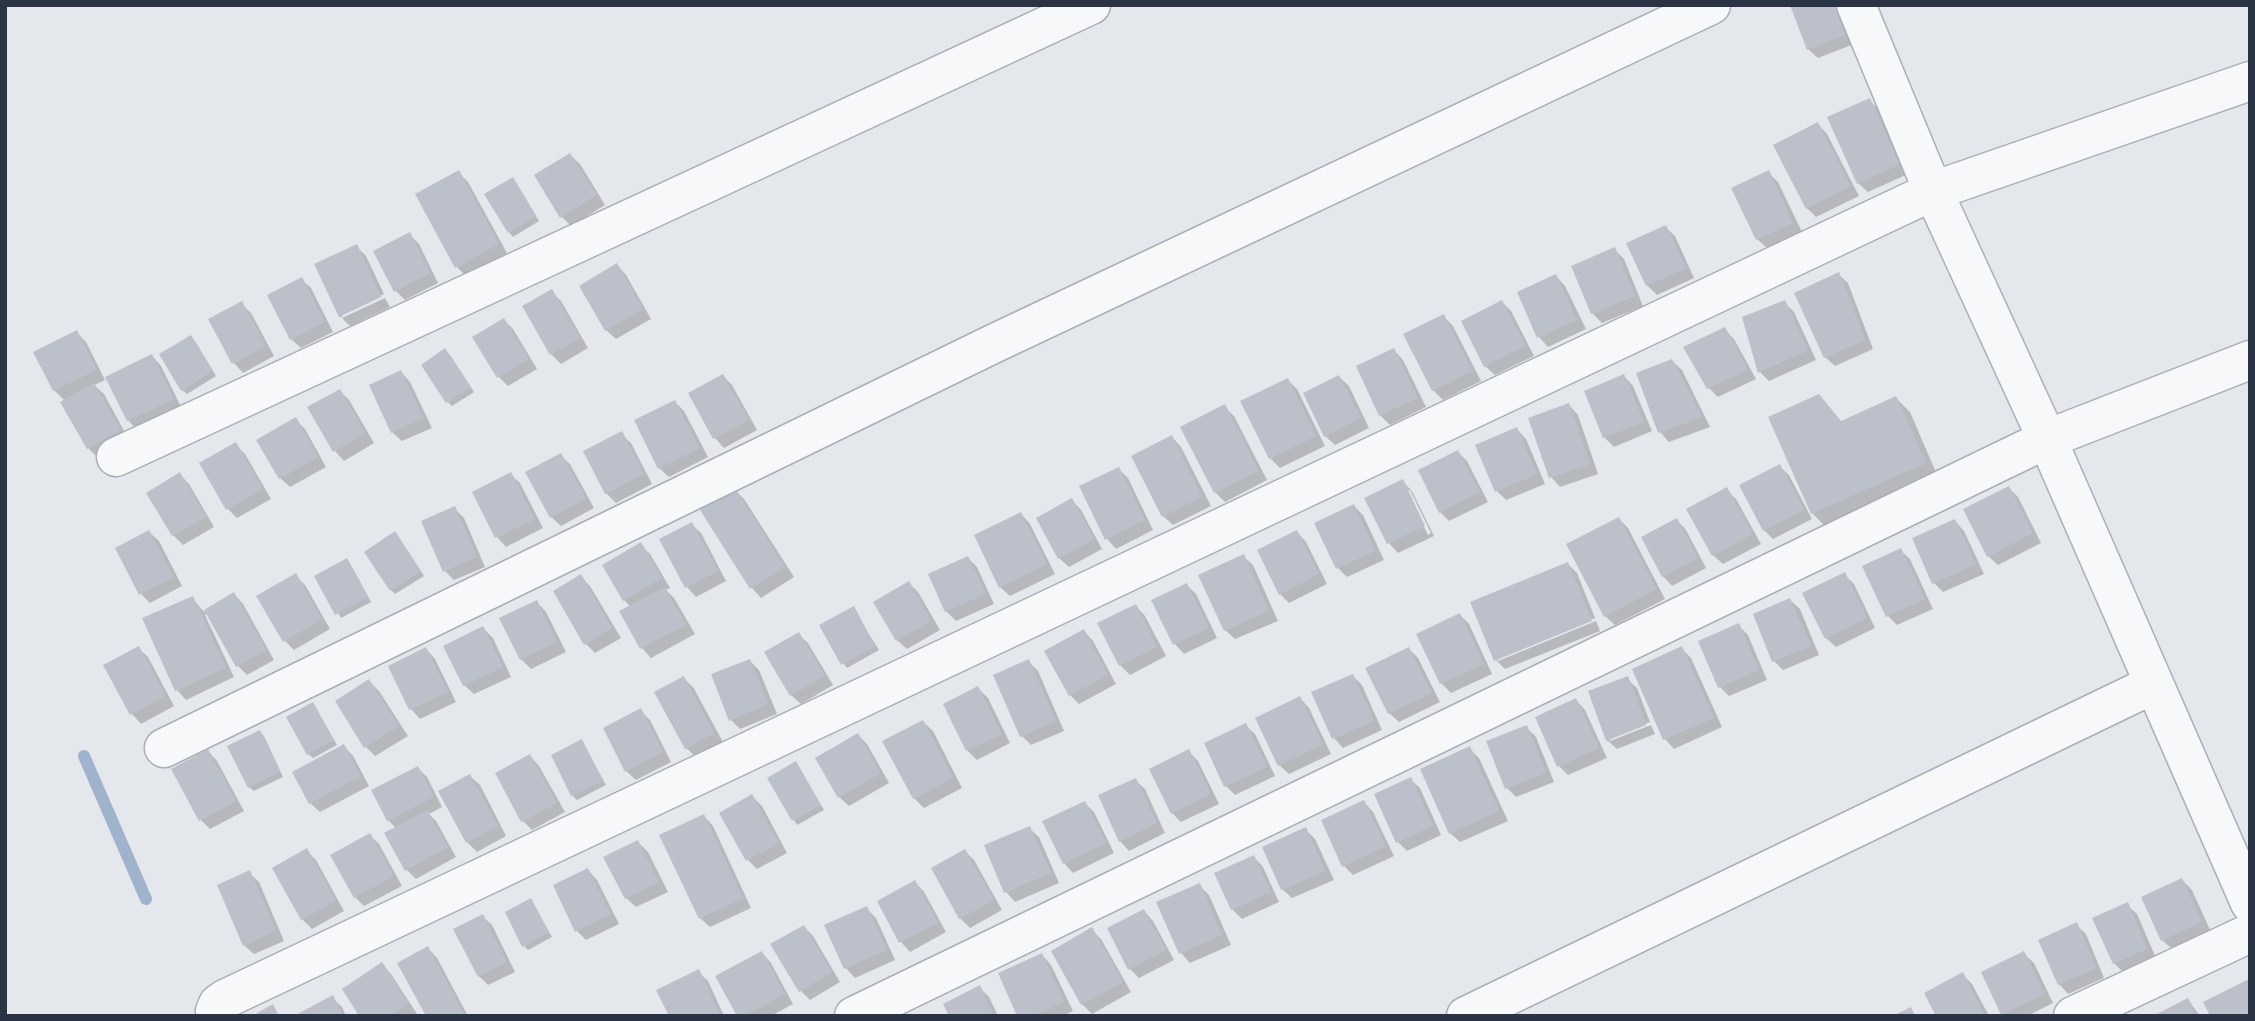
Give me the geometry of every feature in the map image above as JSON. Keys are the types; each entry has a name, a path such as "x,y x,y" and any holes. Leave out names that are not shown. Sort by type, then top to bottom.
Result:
{"street":[{"path":"116,457 1091,5"},
{"path":"163,748 995,343 1711,5"},
{"path":"1856,5 1933,191 2047,439 2250,903"},
{"path":"218,1016 215,1011 218,1004 225,999 1933,191 2250,81"},
{"path":"854,1016 2047,439 2250,360"},
{"path":"1466,1016 2154,684"},
{"path":"2073,1016 2250,933"}],"building":[{"path":"1790,5 1835,5 1845,35 1807,50"},
{"path":"1870,98 1900,164 1857,184 1827,117"},
{"path":"1818,122 1851,186 1806,209 1773,145"},
{"path":"570,153 597,195 560,218 534,175"},
{"path":"459,170 499,244 455,268 415,194"},
{"path":"1769,170 1793,223 1756,240 1731,188"},
{"path":"513,177 536,216 508,233 484,194"},
{"path":"1666,225 1686,268 1646,286 1626,243"},
{"path":"410,232 430,273 394,292 373,251"},
{"path":"357,244 381,297 339,317 314,264"},
{"path":"1615,247 1635,296 1591,314 1571,266"},
{"path":"617,263 643,309 605,331 579,286"},
{"path":"1839,272 1865,340 1824,358 1794,293"},
{"path":"1556,274 1577,320 1537,338 1517,292"},
{"path":"302,277 325,322 290,340 267,295"},
{"path":"552,289 580,338 550,355 522,306"},
{"path":"1502,300 1526,346 1484,367 1461,321"},
{"path":"1785,300 1808,350 1758,373 1742,317"},
{"path":"242,301 266,346 232,364 208,319"},
{"path":"1444,314 1472,371 1432,391 1403,334"},
{"path":"504,318 529,359 497,378 472,337"},
{"path":"1725,327 1748,369 1707,389 1683,347"},
{"path":"77,330 97,370 53,391 33,352"},
{"path":"191,335 213,371 181,391 159,354"},
{"path":"445,348 471,387 446,403 421,365"},
{"path":"1394,348 1418,398 1379,416 1356,366"},
{"path":"152,354 174,399 127,421 105,377"},
{"path":"1672,359 1702,417 1658,433 1636,373"},
{"path":"401,370 423,418 391,433 369,385"},
{"path":"723,374 749,420 713,439 688,393"},
{"path":"1624,374 1644,422 1603,438 1584,391"},
{"path":"1339,375 1361,418 1324,437 1303,393"},
{"path":"1288,378 1316,436 1269,459 1240,401"},
{"path":"94,383 121,430 87,449 60,402"},
{"path":"340,389 366,433 333,452 307,407"},
{"path":"1819,394 1841,421 1896,396 1926,463 1811,514 1768,417"},
{"path":"675,400 700,448 658,469 634,420"},
{"path":"1569,403 1590,464 1549,478 1528,418"},
{"path":"1225,404 1259,471 1214,493 1180,427"},
{"path":"296,417 318,457 279,479 256,440"},
{"path":"1517,427 1537,474 1495,492 1475,445"},
{"path":"622,431 644,474 605,494 583,451"},
{"path":"1172,435 1202,497 1162,517 1131,456"},
{"path":"236,442 263,489 226,510 199,463"},
{"path":"1458,450 1480,492 1439,513 1418,470"},
{"path":"561,453 586,498 550,518 525,472"},
{"path":"1780,464 1804,510 1763,531 1739,485"},
{"path":"1119,467 1145,520 1105,540 1079,486"},
{"path":"180,472 206,517 172,536 146,493"},
{"path":"511,472 535,519 495,538 472,492"},
{"path":"1403,479 1425,526 1387,544 1364,498"},
{"path":"2009,486 2033,533 1987,557 1963,509"},
{"path":"1727,487 1753,534 1712,556 1686,509"},
{"path":"735,488 785,567 750,589 700,510"},
{"path":"1072,498 1094,539 1058,559 1036,518"},
{"path":"1354,504 1375,551 1336,569 1314,523"},
{"path":"455,506 477,557 443,572 421,521"},
{"path":"1021,512 1047,564 999,588 974,535"},
{"path":"1619,517 1657,589 1604,617 1566,544"},
{"path":"1677,518 1698,558 1662,577 1641,537"},
{"path":"1955,519 1976,564 1932,584 1912,538"},
{"path":"692,522 718,571 685,588 659,539"},
{"path":"149,530 174,577 139,595 115,548"},
{"path":"1297,530 1319,574 1279,595 1257,550"},
{"path":"395,531 421,571 390,591 364,552"},
{"path":"641,542 662,578 623,601 602,565"},
{"path":"1901,548 1925,599 1886,617 1862,566"},
{"path":"1244,554 1269,611 1224,631 1198,575"},
{"path":"968,556 986,594 945,612 928,574"},
{"path":"347,558 368,597 335,615 314,576"},
{"path":"1568,562 1592,621 1494,661 1470,602"},
{"path":"1845,572 1867,618 1825,639 1802,593"},
{"path":"296,573 322,619 283,642 256,596"},
{"path":"581,574 612,628 584,645 553,591"},
{"path":"909,581 931,621 896,641 873,602"},
{"path":"1187,583 1209,628 1173,645 1151,600"},
{"path":"665,587 686,625 640,649 619,611"},
{"path":"234,592 266,650 236,667 204,610"},
{"path":"193,596 226,668 175,691 142,618"},
{"path":"1790,598 1811,646 1772,662 1753,614"},
{"path":"537,600 557,642 520,660 499,618"},
{"path":"1136,604 1157,647 1119,666 1097,623"},
{"path":"854,606 875,646 841,665 819,625"},
{"path":"1460,613 1484,664 1440,684 1416,634"},
{"path":"1739,623 1759,670 1718,688 1698,641"},
{"path":"483,626 503,667 463,686 443,646"},
{"path":"1084,629 1108,675 1069,696 1044,651"},
{"path":"799,632 825,675 790,696 764,652"},
{"path":"139,646 166,696 130,715 103,665"},
{"path":"1682,646 1714,718 1663,740 1632,669"},
{"path":"426,647 448,692 409,710 388,666"},
{"path":"1409,647 1432,693 1388,714 1365,668"},
{"path":"750,659 768,704 729,721 711,674"},
{"path":"1029,659 1056,721 1020,737 993,675"},
{"path":"1353,674 1374,721 1332,739 1311,692"},
{"path":"684,676 714,733 685,749 654,692"},
{"path":"1628,676 1646,725 1606,741 1588,691"},
{"path":"369,679 399,726 364,748 335,701"},
{"path":"978,686 1002,734 966,751 943,704"},
{"path":"1300,696 1323,744 1278,766 1255,718"},
{"path":"1576,698 1599,748 1557,767 1535,717"},
{"path":"313,702 334,740 307,755 286,717"},
{"path":"641,708 663,752 625,772 603,728"},
{"path":"923,720 953,778 913,799 882,741"},
{"path":"1246,723 1267,767 1224,787 1204,743"},
{"path":"1527,725 1546,773 1505,789 1486,741"},
{"path":"260,730 280,772 248,788 227,746"},
{"path":"858,733 881,773 838,798 815,758"},
{"path":"582,739 603,781 571,796 551,755"},
{"path":"344,744 361,776 309,804 292,772"},
{"path":"1470,746 1499,811 1449,834 1420,769"},
{"path":"208,749 236,801 199,821 171,769"},
{"path":"1189,749 1211,794 1171,814 1149,769"},
{"path":"530,754 557,803 521,822 495,773"},
{"path":"796,761 821,805 792,821 767,778"},
{"path":"418,766 434,797 387,821 371,790"},
{"path":"470,774 498,826 466,843 438,791"},
{"path":"1411,777 1433,826 1396,843 1374,794"},
{"path":"1136,778 1157,823 1119,842 1098,795"},
{"path":"752,794 779,843 746,861 719,813"},
{"path":"1364,800 1386,846 1342,867 1321,820"},
{"path":"1085,801 1106,843 1063,864 1042,821"},
{"path":"427,810 448,847 405,871 384,833"},
{"path":"704,814 743,898 699,919 659,835"},
{"path":"1030,826 1051,873 1004,893 984,845"},
{"path":"1306,827 1325,871 1281,890 1262,847"},
{"path":"370,833 394,876 354,898 330,855"},
{"path":"638,840 659,882 625,899 603,857"},
{"path":"307,848 336,901 301,920 272,868"},
{"path":"965,849 994,900 959,919 931,868"},
{"path":"1254,855 1271,892 1231,910 1214,873"},
{"path":"588,868 611,914 575,932 553,885"},
{"path":"250,870 276,931 243,946 217,885"},
{"path":"2182,878 2202,922 2161,941 2141,897"},
{"path":"915,880 938,923 899,943 877,901"},
{"path":"1200,883 1222,935 1179,954 1156,902"},
{"path":"531,898 549,932 522,947 505,912"},
{"path":"2128,902 2147,949 2113,964 2092,918"},
{"path":"867,906 887,950 844,969 824,925"},
{"path":"1144,909 1166,950 1128,970 1107,928"},
{"path":"483,914 507,962 478,977 453,929"},
{"path":"2077,922 2096,968 2058,985 2038,940"},
{"path":"804,925 832,972 799,992 770,944"},
{"path":"1092,927 1123,982 1081,1005 1051,951"},
{"path":"428,946 465,1016 426,1016 397,963"},
{"path":"762,951 785,994 744,1016 737,1016 715,976"},
{"path":"2024,951 2045,994 2001,1015 1981,972"},
{"path":"1042,953 1064,1002 1033,1016 1017,1016 998,973"},
{"path":"382,962 409,1003 391,1016 359,1016 342,989"},
{"path":"699,969 721,1016 669,1016 656,990"},
{"path":"1963,972 1985,1016 1936,1016 1924,993"},
{"path":"2249,979 2250,1016 2210,1016 2203,1002"},
{"path":"980,985 994,1016 949,1016 943,1004"},
{"path":"333,995 343,1016 294,1016"},
{"path":"2188,998 2197,1016 2153,1016"},
{"path":"273,1004 279,1016 252,1016"},
{"path":"1911,1007 1915,1016 1893,1016"}],"waterway":[{"path":"84,756 146,899"}]}
